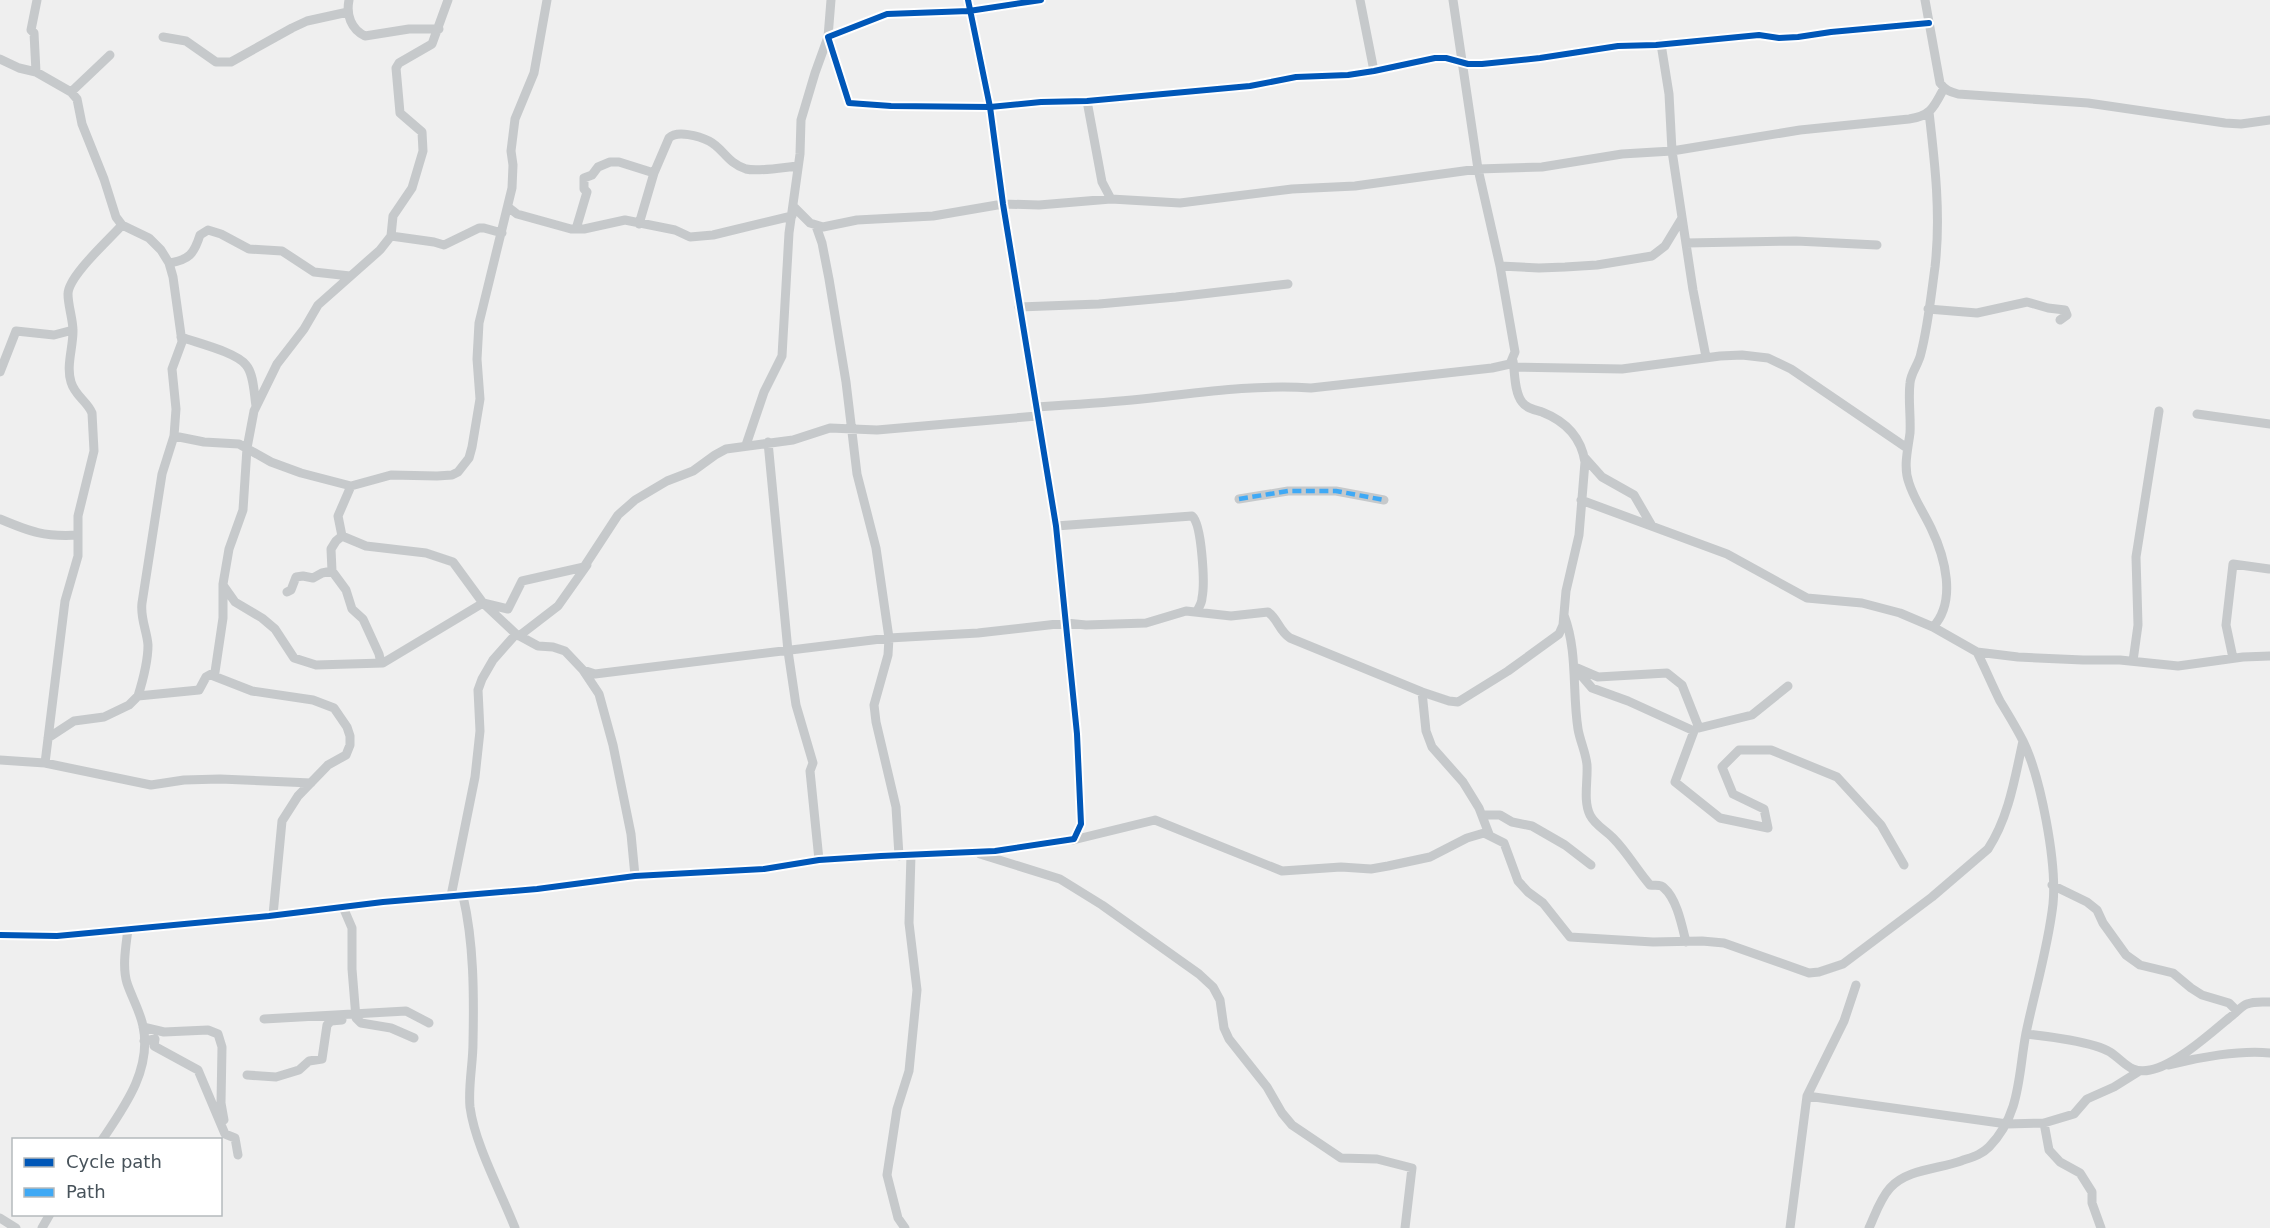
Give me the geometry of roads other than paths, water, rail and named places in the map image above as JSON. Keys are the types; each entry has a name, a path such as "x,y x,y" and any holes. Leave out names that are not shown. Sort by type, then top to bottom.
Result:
{"street":[{"path":"36,72 34,33 31,30 37,0"},
{"path":"349,0 348,12 354,27 365,36 410,29 439,29"},
{"path":"138,696 199,690 206,676 215,672 218,665 223,618 223,584 229,549 243,510 247,448 256,406 277,364 304,329 318,305 380,250 392,236 393,216 412,188 423,144 422,132 400,113 396,68 399,63 432,44 448,0"},
{"path":"174,436 239,444 258,456 301,473 351,486 383,476 452,475 462,469 472,447 480,399 477,359 479,323 512,188 511,151 515,119 534,73 547,0"},
{"path":"746,445 764,392 782,356 789,233 801,147 801,120 828,38 831,0"},
{"path":"968,0 990,107 1019,307 1056,526 1077,734 1082,824 1074,839 1067,841"},
{"path":"828,38 886,14 969,11 1041,0"},
{"path":"1360,0 1374,71"},
{"path":"1453,0 1479,169 1500,266 1515,352 1513,364 1518,394 1522,403 1568,426 1585,458 1602,477 1634,495 1652,526"},
{"path":"1925,0 1940,83 1944,88 1958,94 2088,103 2225,123 2270,120"},
{"path":"163,37 186,41 216,62 231,63 307,21 348,12"},
{"path":"828,38 849,103 891,106 990,107 1041,102 1087,101 1250,86 1296,77 1348,75 1435,58 1482,64 1618,46 1759,35 1779,38 1798,37 1929,23"},
{"path":"1662,44 1669,94 1672,151 1706,357"},
{"path":"71,92 110,56"},
{"path":"0,59 19,68 36,72 71,92 77,99 82,124 104,180 111,206 122,225 149,238 161,250 169,263 179,309 182,337 180,352 172,369 176,409 174,436 162,474 141,611 147,635 147,654 138,696 129,705 104,717 74,721 48,738"},
{"path":"508,207 517,214 576,229 624,220 675,230 686,236 697,237 793,211 816,226 832,226 857,220 933,216 1003,204 1110,199 1180,203 1292,189 1355,186 1479,169 1542,167 1622,154 1672,151 1800,130 1909,119 1924,116 1929,112 1944,88"},
{"path":"1087,101 1102,182 1110,199"},
{"path":"1929,112 1938,226 1935,267 1921,353 1910,380 1910,435 1906,448 1908,481 1936,540 1944,568 1947,596 1939,621 1933,627"},
{"path":"639,224 654,173 672,134 679,133 708,140 728,159 748,169 798,166"},
{"path":"576,229 586,197 584,178 592,175 598,167 610,162 619,162 654,173"},
{"path":"1500,266 1539,268 1597,265 1652,256 1665,246 1682,218"},
{"path":"45,763 65,601 78,556 78,516 94,451 95,437 90,407 75,392 69,373 73,330 69,287 122,225"},
{"path":"816,226 830,279 853,428 857,474 876,548 890,639 888,655 874,705 896,807 899,856"},
{"path":"392,236 444,245 479,228 502,233"},
{"path":"169,263 183,261 189,256 200,235 208,230 221,234 249,249 282,251 314,272 350,276"},
{"path":"1686,243 1793,241 1877,245"},
{"path":"1019,307 1099,304 1288,284"},
{"path":"1928,309 1977,313 2027,302 2065,310 2067,315 2060,320"},
{"path":"0,372 16,331 54,335 73,330"},
{"path":"182,337 223,352 246,364 250,372 256,406"},
{"path":"451,896 475,777 480,731 478,690 493,660 518,635 558,606 618,515 635,500 666,481 693,471 720,452 746,445 793,440 830,428 877,430 1203,391 1284,386 1311,388 1513,364 1622,369 1706,357 1742,355 1768,358 1791,369 1906,448"},
{"path":"2133,661 2138,625 2136,557 2159,411"},
{"path":"2197,414 2270,424"},
{"path":"768,442 788,651 796,705 813,763 810,782 819,861"},
{"path":"583,670 595,674 890,639 978,633 1066,623 1086,625 1146,623 1177,612 1197,611 1231,616 1269,613 1276,620 1282,632 1290,638 1422,692 1454,702 1465,699 1556,638 1563,625 1566,591 1579,535 1585,458"},
{"path":"342,536 338,516 351,486"},
{"path":"1239,499 1288,491 1336,491 1384,500"},
{"path":"1581,500 1727,554 1811,599 1862,603 1900,613 1933,627 1977,652 2018,657 2133,661 2178,666 2233,658 2270,656"},
{"path":"1056,526 1192,516 1198,524 1202,555 1203,595 1197,611"},
{"path":"0,519 52,537 78,535"},
{"path":"342,536 331,549 332,571 346,590 352,609 363,619 381,663"},
{"path":"342,536 366,546 426,553 453,562 483,603 518,635 538,646 565,651 583,670 599,694 613,746 631,834 635,876"},
{"path":"2233,658 2226,625 2233,564 2269,569"},
{"path":"223,584 235,602 262,618 275,629 287,649 299,661 316,665 381,663 483,603 507,609 522,581 587,565"},
{"path":"287,592 291,590 296,577 313,578 332,571"},
{"path":"1563,613 1571,633 1578,730 1587,763 1587,801 1590,815 1613,838 1650,885 1660,885 1665,888 1679,914 1686,942"},
{"path":"1869,1228 1889,1188 1910,1175 1980,1155 2007,1124 2014,1107 2026,1034 2047,941 2053,902 2051,850 2042,803 2023,741 1999,699 1977,652"},
{"path":"1574,667 1598,677 1667,673 1682,685 1699,728 1752,715 1788,686"},
{"path":"1574,667 1592,688 1628,701 1694,731 1675,782 1720,818 1768,828 1764,809 1733,794 1722,766 1739,750 1771,750 1837,777 1881,825 1904,865"},
{"path":"211,675 252,691 313,700 334,708 347,727 350,741 348,752 344,757 328,765 291,805 282,821 273,915"},
{"path":"1422,692 1426,731 1432,747 1440,759 1456,773 1482,815 1489,834"},
{"path":"0,935 57,936 537,889 635,876 764,869 819,861 975,853 1067,841 1155,820 1282,871 1388,866 1434,855 1479,833 1489,834 1504,843 1518,881 1543,903 1570,937 1724,943 1809,973 1843,964 1932,897 1989,849 2008,806 2023,741"},
{"path":"0,760 45,763 151,785 184,780 219,779 311,783"},
{"path":"1482,815 1500,815 1512,822 1532,826 1565,845 1591,865"},
{"path":"975,853 1059,879 1110,910 1199,974 1213,987 1220,1000 1224,1029 1229,1039 1267,1087 1292,1125 1341,1158 1377,1159 1413,1168 1405,1228"},
{"path":"905,1228 898,1218 887,1175 897,1109 909,1071 917,990 909,923 911,855"},
{"path":"2052,885 2087,902 2097,910 2103,923 2126,955 2140,965 2173,973 2196,992 2229,1003 2237,1011"},
{"path":"463,896 472,970 471,1112 477,1137 515,1228"},
{"path":"343,907 352,928 352,969 356,1016 361,1023 391,1028 414,1038"},
{"path":"103,1138 133,1093 140,1075 144,1041 143,1027 127,982 125,957 128,928"},
{"path":"1790,1228 1807,1096 1844,1021 1856,985"},
{"path":"2161,1067 2198,1043 2248,1004 2270,1002"},
{"path":"264,1018 356,1016 406,1011 429,1023"},
{"path":"247,1076 276,1077 299,1070 309,1061 321,1060 328,1022 356,1016"},
{"path":"143,1027 164,1032 208,1030 218,1034 222,1047 221,1103 224,1120"},
{"path":"2026,1034 2059,1038 2109,1051 2129,1069 2138,1072"},
{"path":"144,1041 155,1039 154,1046 198,1070 225,1134 236,1138 238,1155"},
{"path":"1807,1096 2007,1124 2044,1122 2074,1114 2087,1099 2114,1088 2138,1072 2202,1058 2270,1053"},
{"path":"2044,1122 2049,1150 2060,1162 2080,1173 2092,1192 2092,1203 2101,1228"},
{"path":"0,1218 16,1228"}]}
